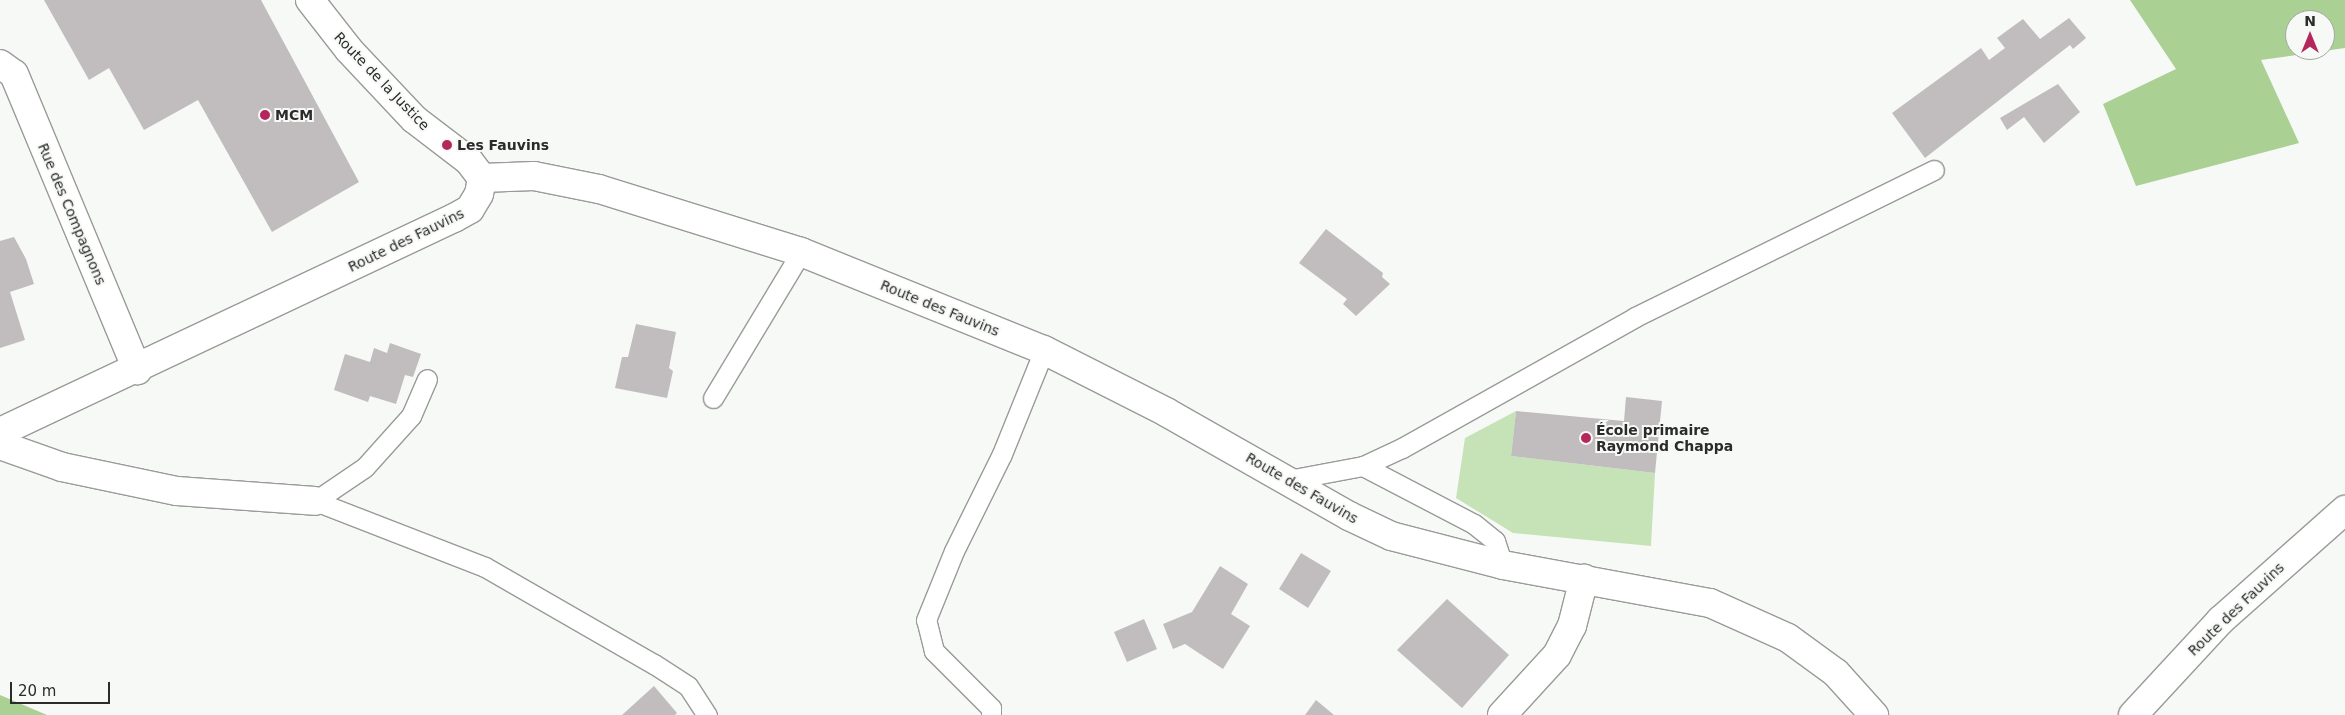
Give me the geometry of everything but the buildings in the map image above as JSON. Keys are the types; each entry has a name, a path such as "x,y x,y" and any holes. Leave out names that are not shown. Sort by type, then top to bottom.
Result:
{"street":[{"name":"Route de la Justice","path":"310,0 349,50 414,119 469,161 482,178"},
{"name":"Rue des Compagnons","path":"0,64 14,74 137,370"},
{"name":"Route des Fauvins","path":"0,432 137,370 462,214 470,209 479,194 482,178 534,176 599,189 800,252 1044,350 1166,412 1349,516 1391,536 1503,565 1710,603 1788,638 1836,672 1874,715"},
{"path":"0,445 62,467 177,491 315,501"},
{"name":"Route des Fauvins","path":"2133,715 2221,620 2345,510"},
{"path":"1502,715 1556,655 1572,626 1584,579"}],"lane":[{"path":"1288,480 1363,466 1410,443 1635,317 1934,170"},
{"path":"713,398 800,252"},
{"path":"991,715 991,708 934,651 926,620 954,551 1002,454 1044,350"},
{"path":"315,501 364,467 411,416 427,379"},
{"path":"1363,466 1474,524 1494,541 1503,565"},
{"path":"315,501 484,567 654,664 688,686 707,715"}],"green space":[{"path":"2130,0 2345,0 2345,48 2335,49 2335,10 2285,10 2285,57 2261,60 2299,143 2136,186 2103,104 2176,69"},
{"path":"1516,411 1511,456 1655,473 1651,546 1513,533 1456,498 1465,438"},
{"path":"0,695 47,715 0,715"}],"place":[{"name":"MCM","path":"265,115"},
{"name":"Les Fauvins","path":"447,145"},
{"name":"École primaire Raymond Chappa","path":"1586,438"}]}
